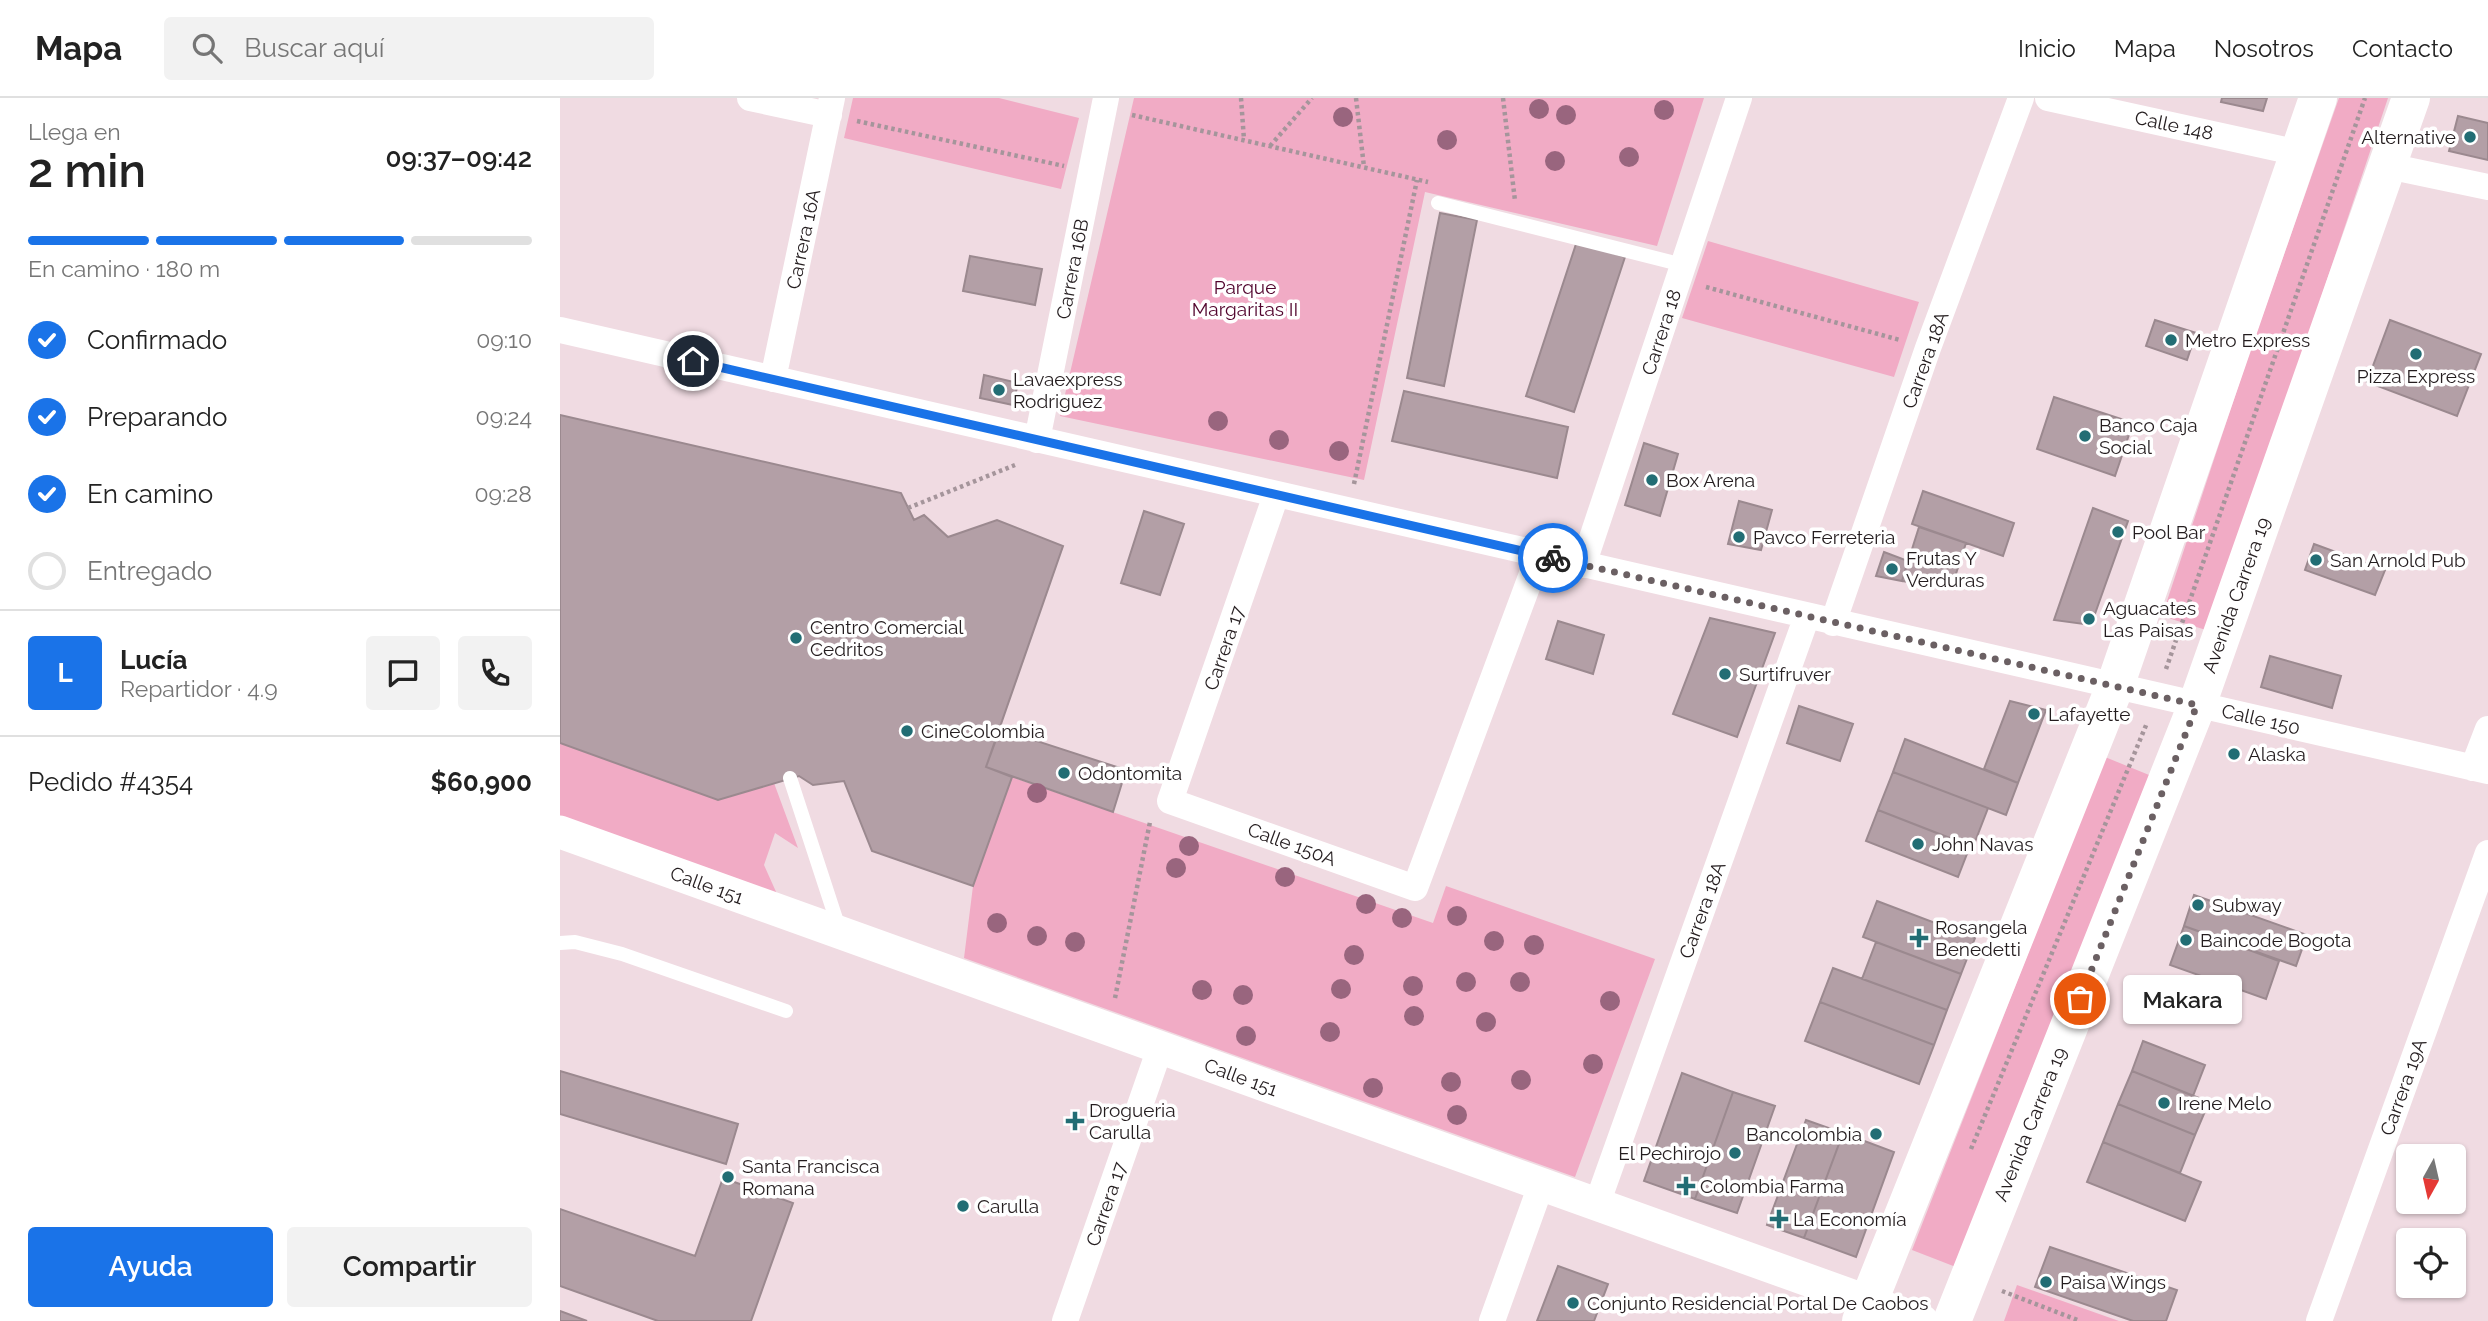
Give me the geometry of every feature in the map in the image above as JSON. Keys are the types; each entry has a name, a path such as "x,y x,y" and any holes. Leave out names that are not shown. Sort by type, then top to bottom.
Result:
{"main road":[{"path":"1865,1311 2115,686 2318,98"},
{"name":"Avenida Carrera 19","path":"1952,1321 2197,705 2411,98"}],"street":[{"path":"750,98 830,106"},
{"name":"Carrera 18","path":"1583,565 1739,98"},
{"name":"Carrera 18A","path":"1833,623 1928,348 2021,98"},
{"name":"Calle 148","path":"2048,98 2294,167"},
{"name":"Carrera 16B","path":"1037,440 1105,103"},
{"name":"Carrera 16A","path":"774,379 830,106"},
{"path":"2383,183 2488,187"},
{"name":"Calle 150","path":"560,330 2481,769"},
{"name":"Carrera 17","path":"1170,801 1276,495"},
{"name":"Calle 150A","path":"1170,801 1415,888 1539,555"},
{"name":"Carrera 18A","path":"1597,1204 1807,616"},
{"path":"2481,769 2488,729"},
{"name":"Calle 151","path":"560,832 1597,1204 1865,1311 1922,1321"},
{"name":"Carrera 19A","path":"2319,1321 2488,853"},
{"name":"Carrera 17","path":"1065,1321 1160,1048"},
{"path":"1492,1321 1541,1185"}],"lane":[{"path":"1438,203 1681,272"},
{"path":"790,778 840,933"},
{"path":"560,943 575,942 622,954 786,1011"}],"path":[{"path":"1241,98 1244,140"},
{"path":"1270,146 1312,98"},
{"path":"1356,98 1364,167"},
{"path":"1503,98 1515,202"},
{"path":"2167,667 2365,98"},
{"path":"1105,103 1244,140 1441,185"},
{"path":"830,106 1091,172"},
{"path":"2294,167 2334,191 2383,183"},
{"path":"1348,511 1417,180"},
{"path":"1503,199 1529,205"},
{"path":"1681,272 1928,348"},
{"path":"908,508 1021,463 1022,457 1037,440"},
{"path":"1966,1162 2150,715"},
{"path":"1114,1003 1147,824 1170,801"},
{"path":"2001,1291 2080,1321"}],"green space":[{"path":"853,98 999,98 1079,118 1061,189 844,138"},
{"name":"Parque Margaritas II","path":"1134,98 1704,98 1657,246 1425,192 1364,480 1060,416"},
{"path":"2339,98 2388,98 2209,631 2162,616 2249,354"},
{"path":"1708,241 1919,302 1894,377 1682,318"},
{"path":"560,743 718,800 774,783 798,848 775,833 764,865 777,894 560,816"},
{"path":"2105,757 2154,777 1961,1269 1912,1250"},
{"path":"1012,777 1433,923 1446,886 1655,959 1575,1177 964,958 973,886"},
{"path":"2017,1285 2119,1321 2004,1321"}],"building":[{"path":"2222,98 2267,98 2263,111 2221,102"},
{"name":"Alternative","path":"2458,116 2488,123 2488,160 2449,151"},
{"path":"1440,213 1477,220 1444,386 1407,378"},
{"path":"1577,241 1625,257 1574,412 1526,396"},
{"path":"970,256 1042,269 1035,305 963,291"},
{"name":"Metro Express","path":"2155,320 2196,333 2187,360 2146,346"},
{"path":"2390,320 2481,354 2457,416 2367,382"},
{"name":"Lavaexpress Rodriguez","path":"984,375 1018,383 1013,405 980,398"},
{"path":"1404,391 1568,427 1557,478 1392,441"},
{"name":"Banco Caja Social","path":"2054,397 2133,423 2115,476 2037,449"},
{"name":"Centro Comercial Cedritos","path":"560,415 901,493 914,520 924,515 948,537 997,520 1063,546 986,767 1012,777 973,886 872,851 844,781 813,785 799,776 718,800 560,743"},
{"name":"Box Arena","path":"1644,443 1678,454 1660,516 1625,505"},
{"path":"1923,491 2014,523 2003,556 1912,524"},
{"path":"1739,501 1772,510 1761,550 1728,544"},
{"path":"2093,508 2128,521 2091,625 2054,620"},
{"path":"1144,511 1184,524 1160,595 1121,583"},
{"path":"1919,527 1966,543 1951,589 1902,581"},
{"path":"2314,544 2385,570 2375,595 2305,570"},
{"name":"Frutas Y Verduras","path":"1884,552 1908,561 1902,581 1876,576"},
{"name":"Surtifruver","path":"1710,618 1775,633 1737,737 1673,714"},
{"path":"1558,621 1604,635 1593,674 1546,659"},
{"path":"2270,656 2341,676 2332,708 2261,687"},
{"path":"2010,701 2046,710 2018,783 1984,769"},
{"path":"1799,706 1853,724 1840,761 1787,743"},
{"name":"Odontomita","path":"1000,729 1126,770 1113,812 986,767"},
{"path":"1905,739 2018,783 2006,815 1893,772"},
{"path":"1893,772 1988,808 1973,847 1878,810"},
{"name":"John Navas","path":"1878,810 1970,846 1958,877 1866,841"},
{"path":"2194,895 2307,935 2296,966 2184,926"},
{"name":"Rosangela Benedetti","path":"1877,901 1975,938 1961,974 1863,937"},
{"path":"2184,926 2279,961 2266,999 2170,965"},
{"path":"1876,942 1961,974 1947,1010 1862,979"},
{"path":"1833,968 1947,1010 1934,1045 1820,1002"},
{"path":"1820,1002 1934,1045 1919,1084 1805,1041"},
{"path":"2143,1041 2205,1065 2193,1096 2132,1071"},
{"path":"560,1071 738,1124 726,1164 560,1114"},
{"name":"Irene Melo","path":"2132,1071 2209,1102 2195,1135 2118,1104"},
{"path":"1682,1073 1733,1092 1695,1199 1644,1181"},
{"name":"El Pechirojo","path":"1733,1092 1775,1106 1737,1213 1695,1199"},
{"path":"2118,1104 2195,1135 2180,1173 2103,1142"},
{"path":"1806,1120 1843,1133 1804,1238 1767,1225"},
{"path":"1843,1133 1894,1152 1856,1257 1804,1238"},
{"path":"2103,1142 2201,1182 2185,1221 2087,1182"},
{"path":"723,1178 793,1203 751,1321 658,1321 560,1286 560,1209 695,1256"},
{"path":"2050,1247 2177,1290 2166,1321 2133,1321 2035,1287"},
{"name":"Conjunto Residencial Portal De Caobos","path":"1558,1266 1608,1284 1594,1321 1537,1321"},
{"path":"560,1311 587,1321 560,1321"}],"way so far":[{"path":"1553,558 2197,705 2080,999"}],"place":[{"name":"Alternative","path":"2470,137"},
{"name":"Metro Express","path":"2171,340"},
{"name":"Pizza Express","path":"2416,354"},
{"name":"Lavaexpress Rodriguez","path":"999,390"},
{"name":"Banco Caja Social","path":"2085,436"},
{"name":"Box Arena","path":"1652,480"},
{"name":"Pool Bar","path":"2118,532"},
{"name":"Pavco Ferreteria","path":"1739,537"},
{"name":"San Arnold Pub","path":"2316,560"},
{"name":"Frutas Y Verduras","path":"1892,569"},
{"name":"Aguacates Las Paisas","path":"2089,619"},
{"name":"Centro Comercial Cedritos","path":"796,638"},
{"name":"Surtifruver","path":"1725,674"},
{"name":"Lafayette","path":"2034,714"},
{"name":"CineColombia","path":"907,731"},
{"name":"Alaska","path":"2234,754"},
{"name":"Odontomita","path":"1064,773"},
{"name":"John Navas","path":"1918,844"},
{"name":"Subway","path":"2198,905"},
{"name":"Rosangela Benedetti","path":"1919,938"},
{"name":"Baincode Bogota","path":"2186,940"},
{"name":"Makara","path":"2080,999"},
{"name":"Irene Melo","path":"2164,1103"},
{"name":"Drogueria Carulla","path":"1075,1121"},
{"name":"Bancolombia","path":"1876,1134"},
{"name":"El Pechirojo","path":"1735,1153"},
{"name":"Santa Francisca Romana","path":"728,1177"},
{"name":"Colombia Farma","path":"1686,1186"},
{"name":"Carulla","path":"963,1206"},
{"name":"La Economía","path":"1779,1219"},
{"name":"Paisa Wings","path":"2046,1282"},
{"name":"Conjunto Residencial Portal De Caobos","path":"1573,1303"}],"route":[{"path":"693,361 1553,558"}]}
